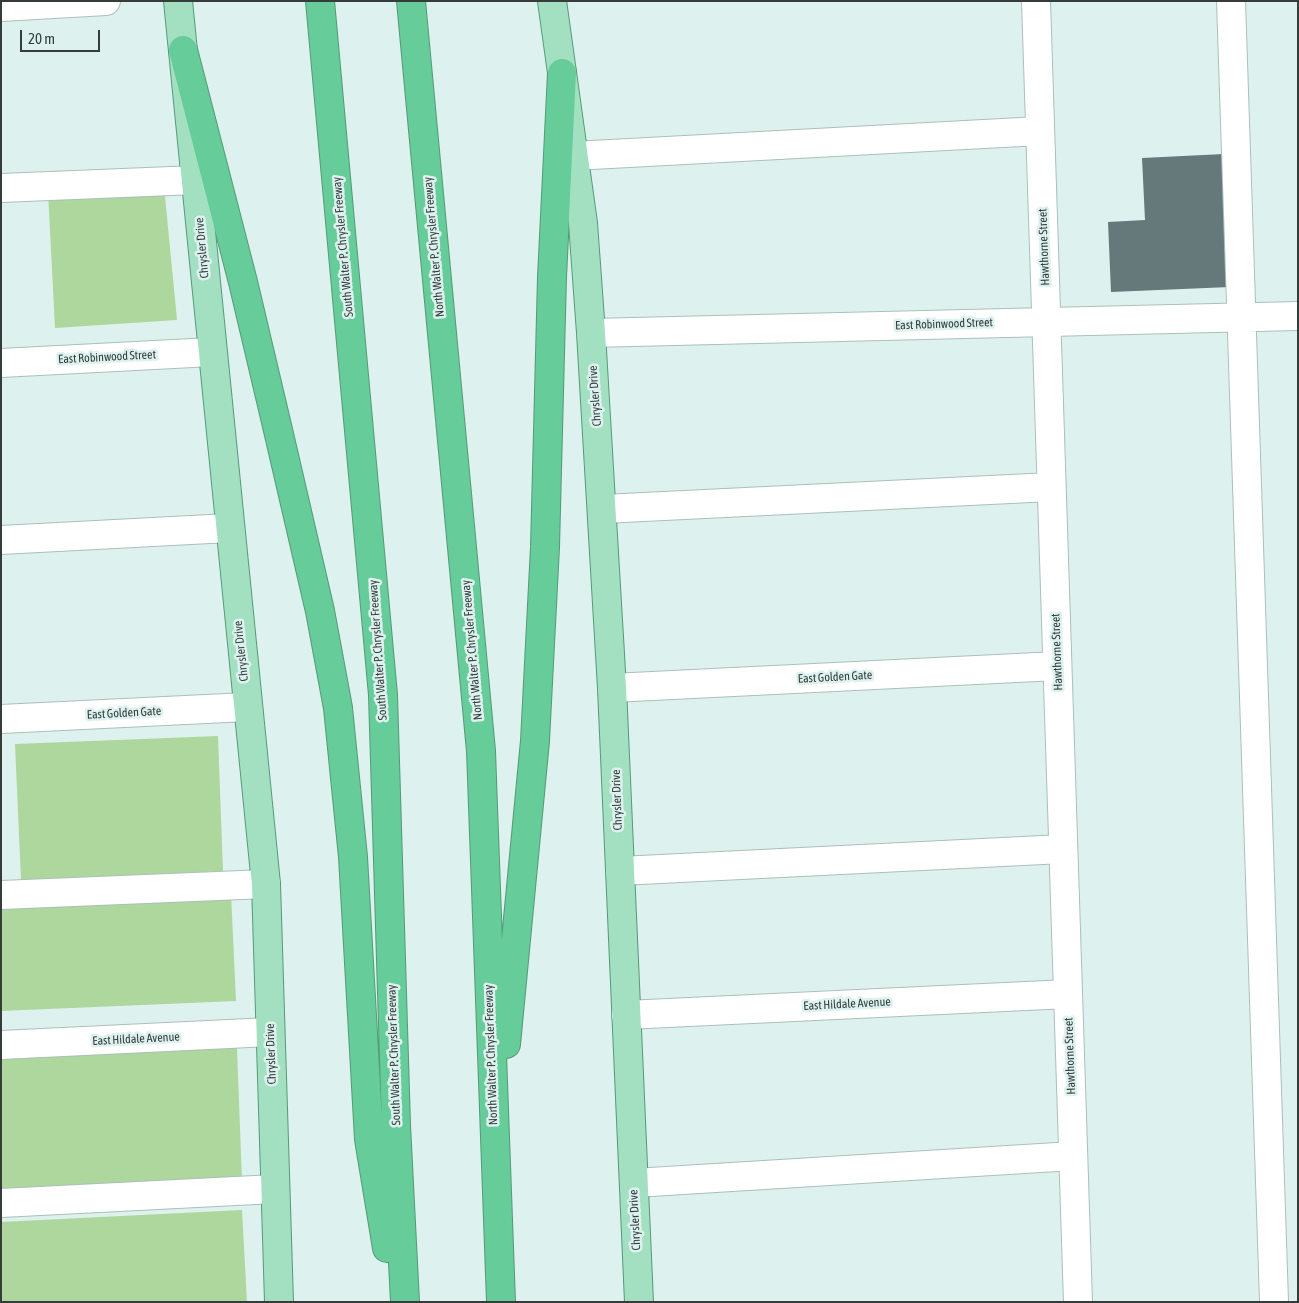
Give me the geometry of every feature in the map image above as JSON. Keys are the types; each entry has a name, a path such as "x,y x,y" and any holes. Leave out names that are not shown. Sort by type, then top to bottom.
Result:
{"highway":[{"name":"South Walter P. Chrysler Freeway","path":"320,1 383,695 396,1125 405,1302"},
{"name":"North Walter P. Chrysler Freeway","path":"411,1 481,751 502,1302"},
{"path":"183,50 245,291 320,611 333,679 339,716 353,857 369,1139 396,1302"},
{"path":"495,1155 535,741 545,547 552,277 562,72"}],"main road":[{"name":"Chrysler Drive","path":"178,1 266,884 279,1302"},
{"name":"Chrysler Drive","path":"552,1 583,223 603,510 639,1302"}],"street":[{"path":"1,7 106,1"},
{"name":"Hawthorne Street","path":"1036,1 1078,1302"},
{"path":"1231,1 1274,1302"},
{"path":"573,156 1040,131"},
{"path":"1,188 196,180"},
{"name":"East Robinwood Street","path":"591,333 1298,316"},
{"name":"East Robinwood Street","path":"1,363 212,352"},
{"path":"603,510 1051,487"},
{"path":"1,540 230,528"},
{"name":"East Golden Gate","path":"612,688 1057,666"},
{"name":"East Golden Gate","path":"1,719 247,706"},
{"path":"620,871 1063,849"},
{"path":"1,895 266,884"},
{"name":"East Hildale Avenue","path":"626,1015 1068,994"},
{"name":"East Hildale Avenue","path":"1,1045 270,1032"},
{"path":"634,1183 1074,1156"},
{"path":"1,1203 276,1189"}],"green space":[{"path":"164,186 177,320 55,328 48,192"},
{"path":"218,736 223,871 21,880 15,744"},
{"path":"231,894 236,1001 1,1011 1,904"},
{"path":"237,1048 242,1181 1,1193 1,1057"},
{"path":"242,1210 247,1302 1,1302 1,1222"}],"building":[{"path":"1224,154 1230,287 1111,292 1108,222 1145,220 1142,158"}]}
